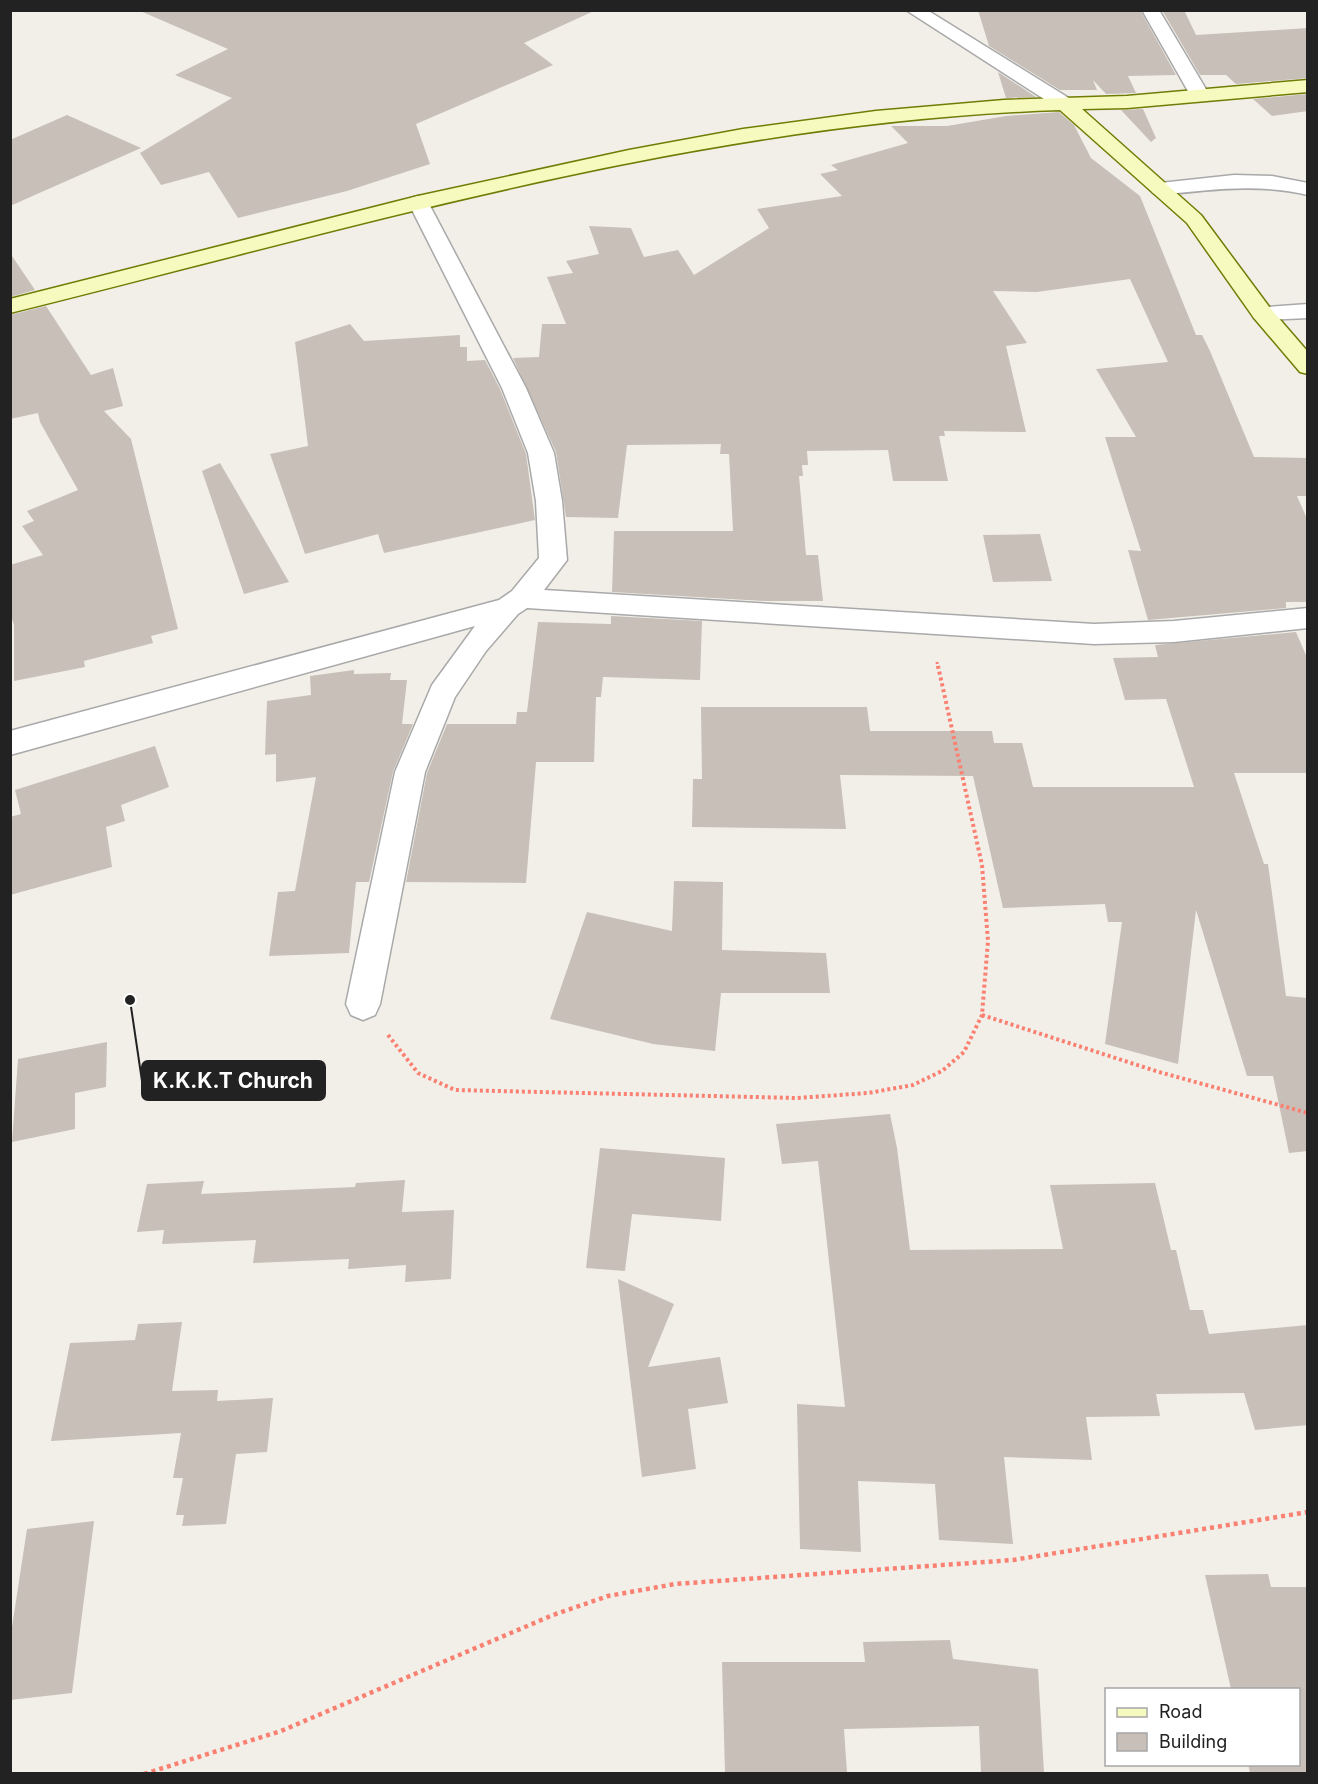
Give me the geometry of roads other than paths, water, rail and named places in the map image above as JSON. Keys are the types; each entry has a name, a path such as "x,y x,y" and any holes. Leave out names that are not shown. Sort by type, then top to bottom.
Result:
{"street":[{"path":"914,10 1065,104 1194,219 1262,313 1308,367"},
{"path":"1150,10 1200,96"},
{"path":"10,306 418,202 629,156 742,135 886,116 1004,106 1200,96 1308,86"},
{"path":"1160,189 1258,180 1292,183 1308,189"},
{"path":"363,1004 410,772 442,693 476,644 553,560 549,501 541,453 514,388 418,202"},
{"path":"1262,313 1308,311"},
{"path":"10,743 515,603 929,623 1096,634 1193,631 1308,618"}],"place":[{"name":"K.K.K.T Church","path":"130,1000"}]}
